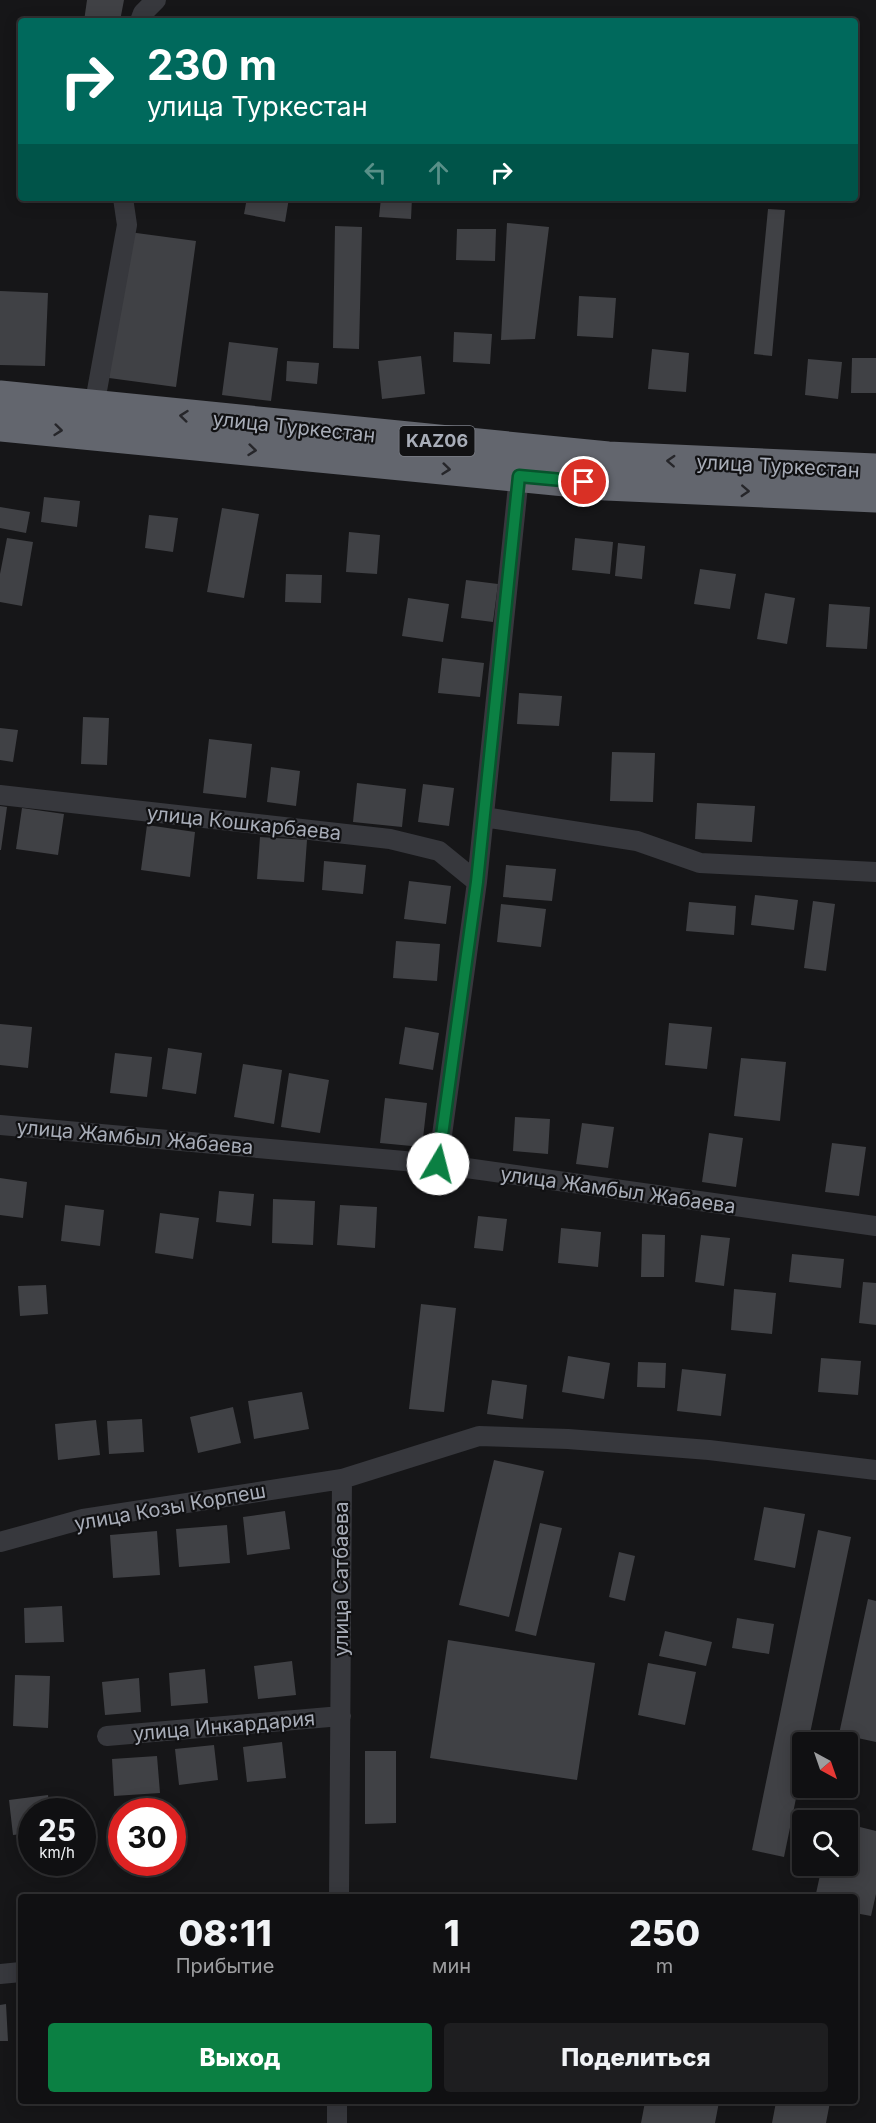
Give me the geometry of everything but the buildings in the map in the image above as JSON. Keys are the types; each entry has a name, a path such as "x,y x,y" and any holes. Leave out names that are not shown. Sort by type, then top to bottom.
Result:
{"highway":[{"name":"улица Туркестан","path":"0,398 94,407 607,471 876,496"},
{"name":"улица Туркестан","path":"0,425 519,476 607,471 876,470"}],"street":[{"path":"141,18 156,0"},
{"path":"94,407 126,225 123,201"},
{"path":"438,1164 477,882 519,476"},
{"name":"улица Кошкарбаева","path":"0,795 390,839 439,851 477,882"},
{"path":"484,817 636,842 700,863 876,872"},
{"name":"улица Жамбыл Жабаева","path":"0,1125 438,1164 876,1226"},
{"name":"улица Сатбаева","path":"339,1894 342,1479 479,1436 568,1439 709,1450 876,1470"},
{"name":"улица Козы Корпеш","path":"0,1542 93,1517 342,1479"},
{"name":"улица Инкардария","path":"107,1736 341,1716"},
{"path":"0,1974 18,1972"},
{"path":"337,2104 337,2123"}],"route":[{"path":"438,1164 477,882 519,476 584,482"}]}
